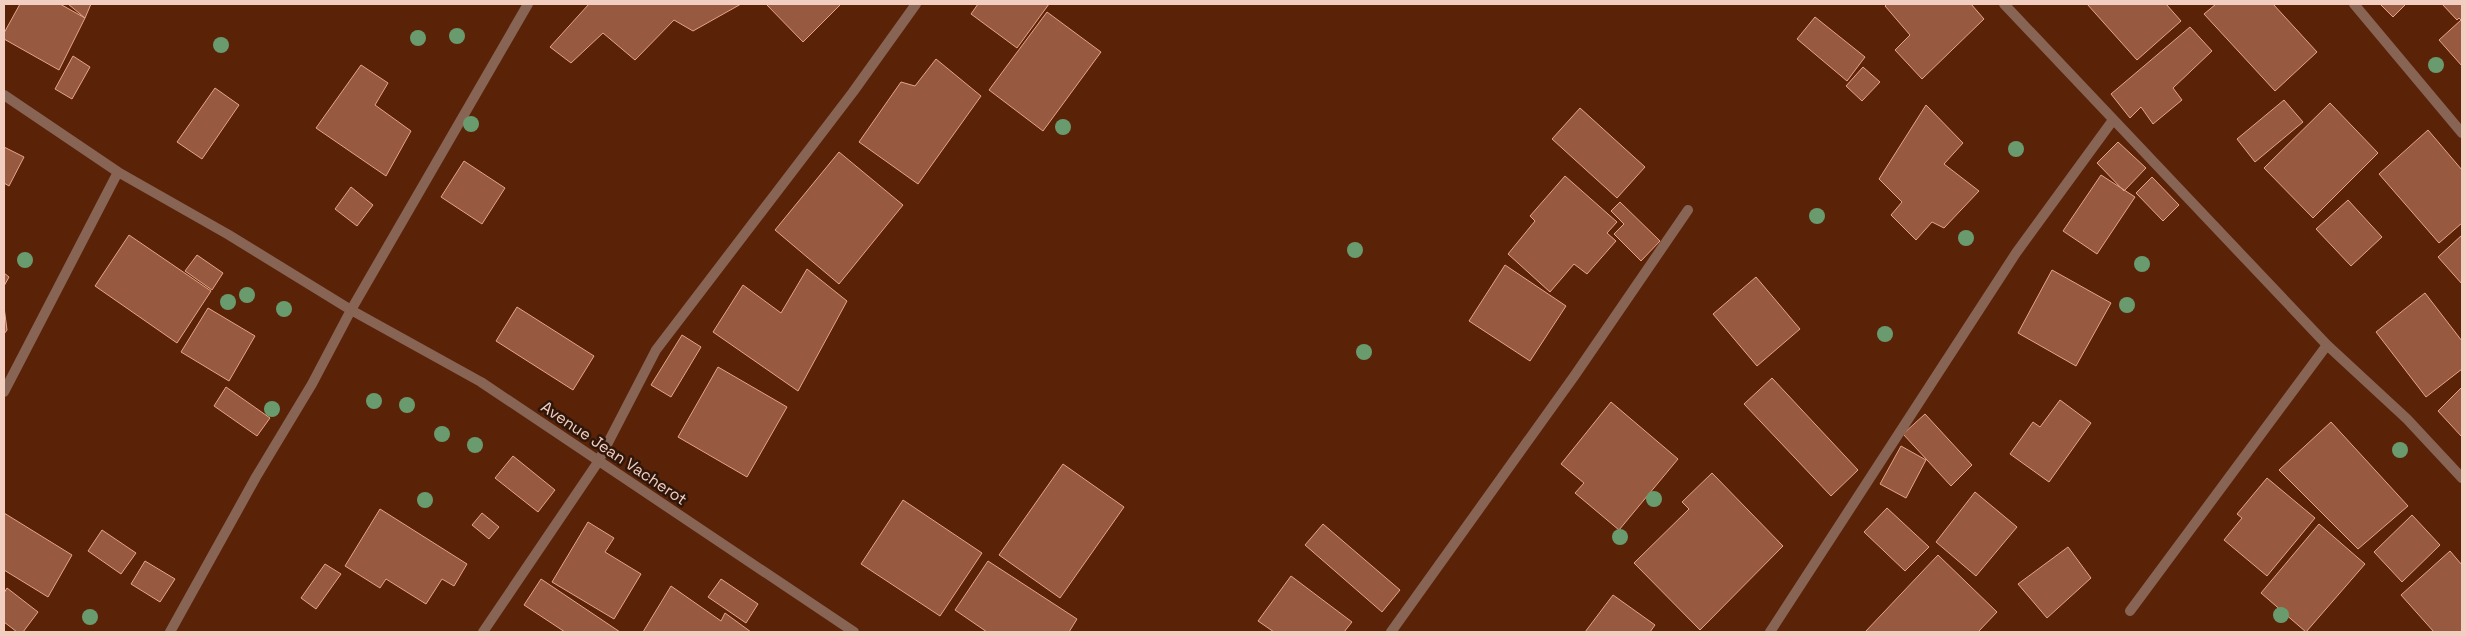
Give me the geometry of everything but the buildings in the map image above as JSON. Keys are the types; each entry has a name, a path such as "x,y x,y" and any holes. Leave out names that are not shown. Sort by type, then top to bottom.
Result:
{"street":[{"path":"170,632 256,477 312,384 351,310 528,4"},
{"path":"483,632 598,462 656,350 853,92 916,4"},
{"path":"2004,4 2327,345 2407,419 2462,478"},
{"path":"2354,4 2462,133"},
{"path":"4,94 118,172 4,392"},
{"path":"1770,632 2016,253 2113,120"},
{"name":"Avenue Jean Vacherot","path":"118,172 229,235 351,310 481,382 854,632"},
{"path":"1391,632 1575,375 1688,210"},
{"path":"2130,611 2327,345"}]}
